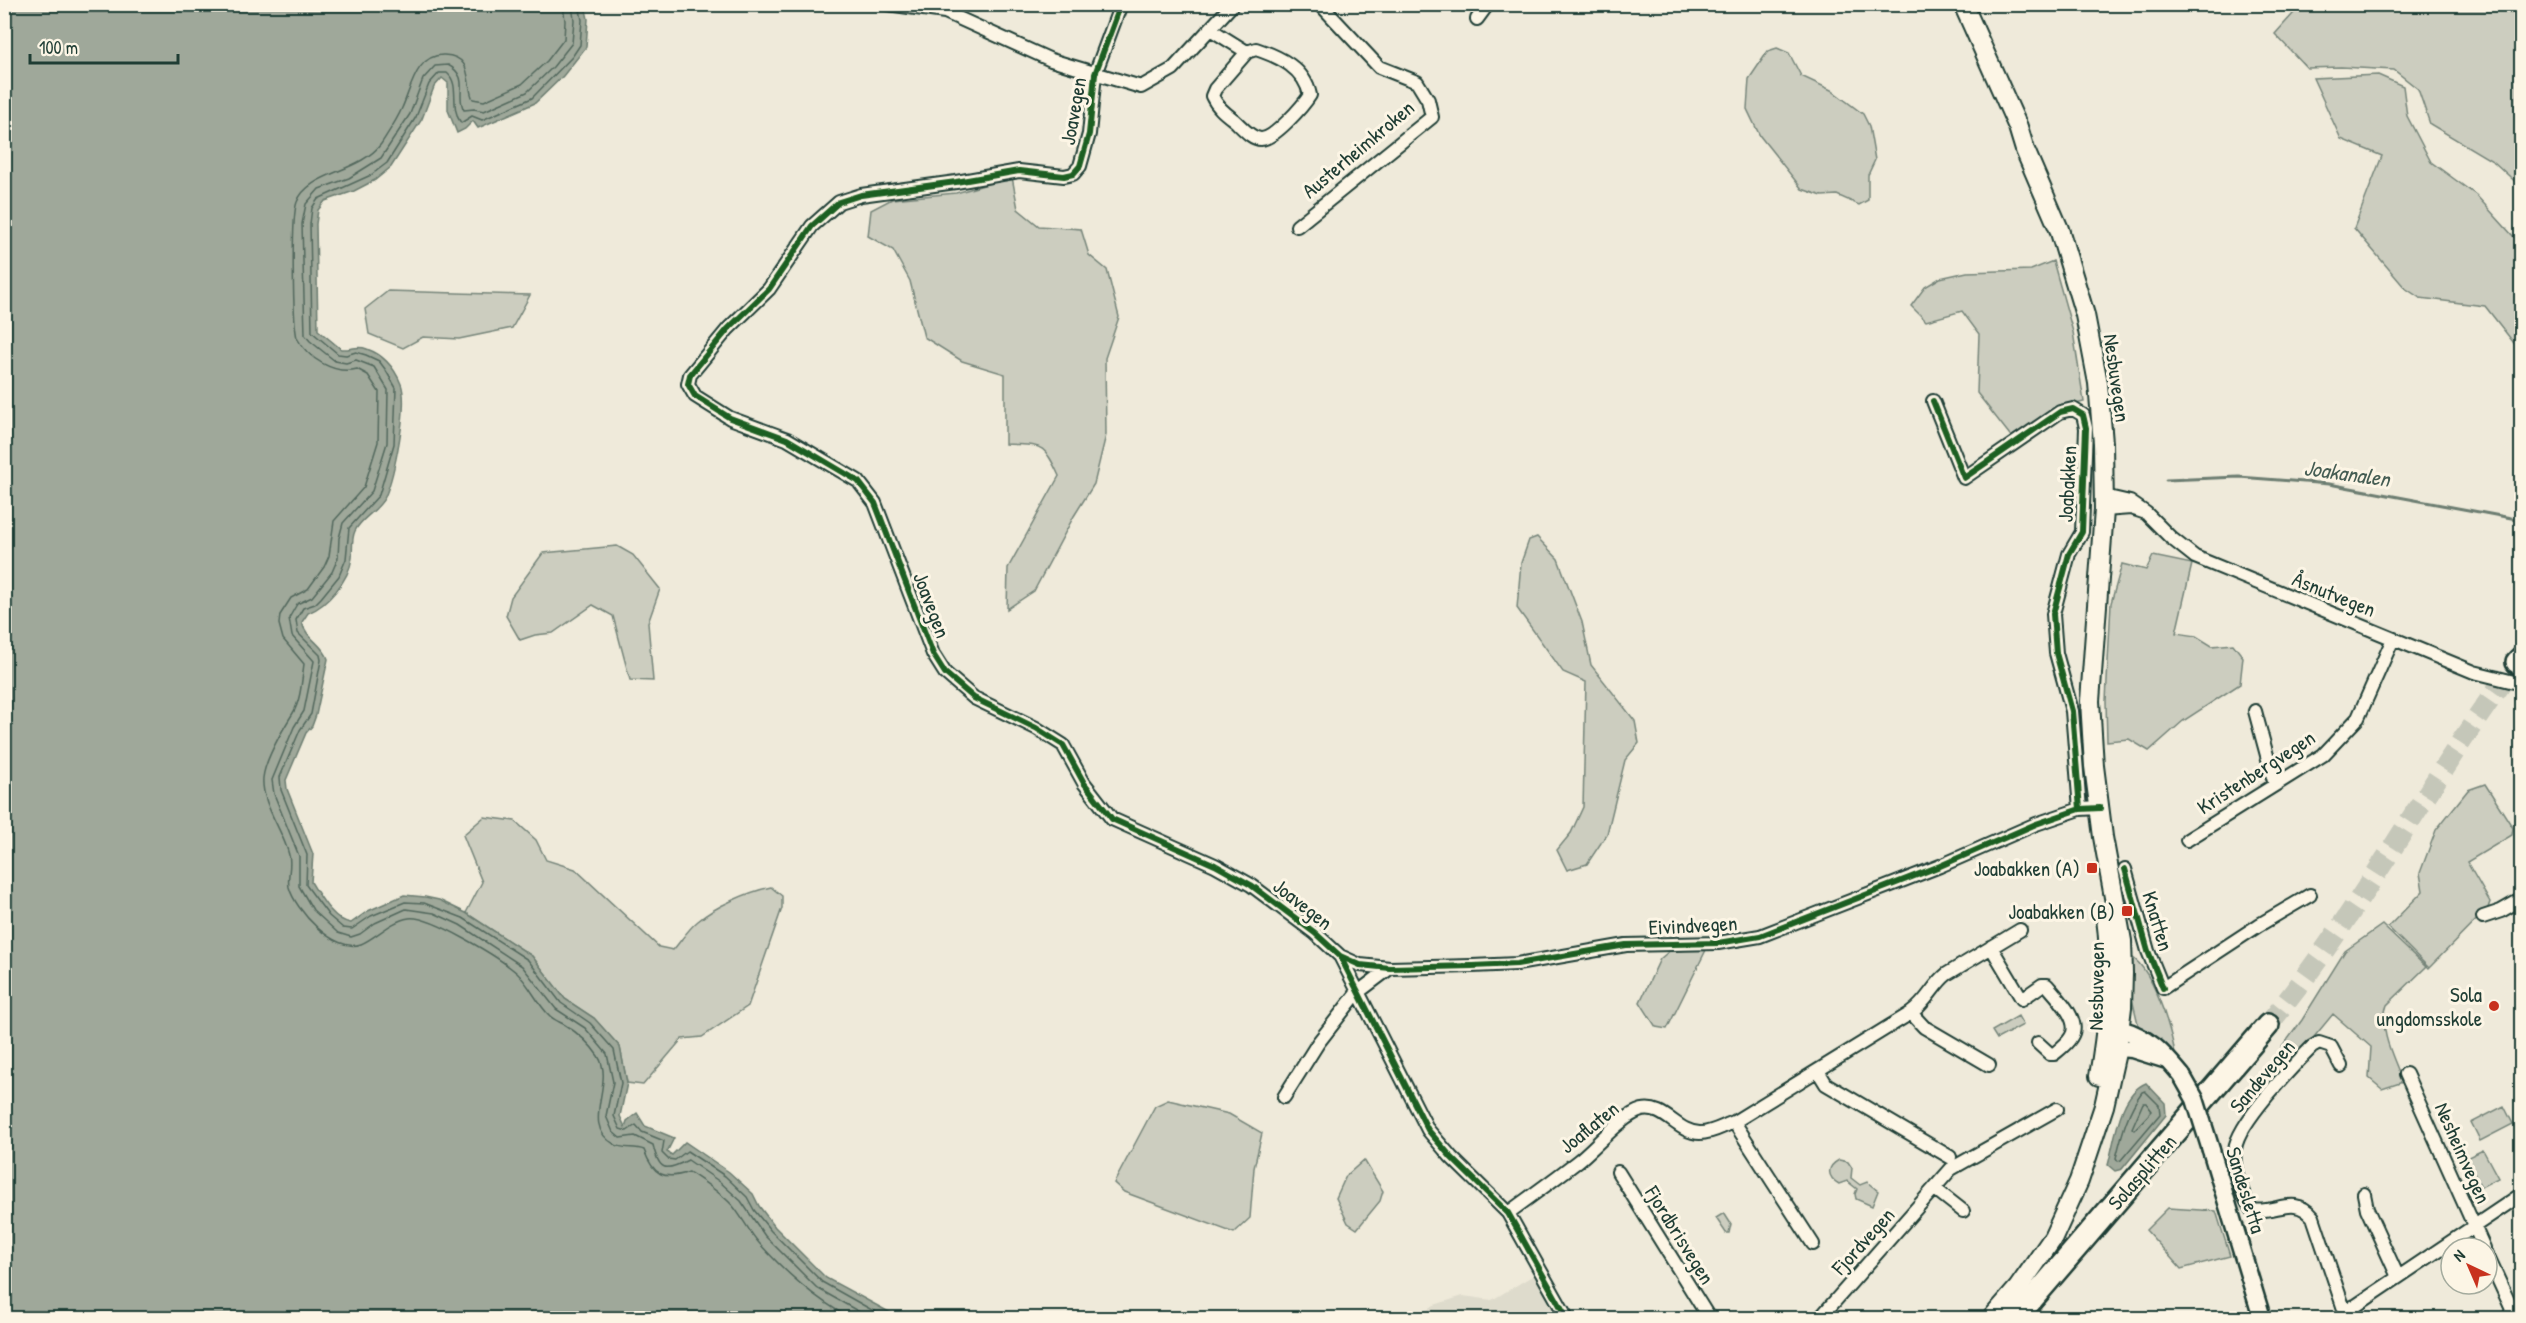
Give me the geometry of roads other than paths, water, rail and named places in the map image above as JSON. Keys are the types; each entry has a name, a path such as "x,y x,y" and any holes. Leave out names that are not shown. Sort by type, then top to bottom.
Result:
{"highway":[{"name":"Solasplitten","path":"2016,1318 2271,1028 2225,1096 2034,1318"}],"main road":[{"name":"Nesbuvegen","path":"1951,4 2013,131 2025,150"},
{"name":"Nesbuvegen","path":"1963,4 2018,127 2025,150 2059,229 2085,315 2098,383 2103,443 2104,503 2090,701 2094,766 2103,837 2117,871 2123,973 2104,1106 2079,1181 2053,1238 2023,1281 1992,1318"}],"street":[{"path":"887,4 945,12 1051,60 1141,87 1173,69 1233,4"},
{"name":"Joavegen","path":"1121,4 1095,74 1089,134 1080,166 1073,174 1064,176 1019,171 861,195 840,202 812,226 769,289 701,359 690,375 688,384 695,396 730,418 787,439 858,481 875,502 933,654 945,672 974,698 1036,728 1063,745 1084,783 1112,819 1215,865 1251,885 1315,933 1340,956 1428,1130 1450,1157 1508,1213 1567,1318"},
{"name":"Austerheimkroken","path":"1297,226 1432,117 1428,100 1417,81 1379,67 1320,4"},
{"path":"1477,20 1488,5"},
{"path":"1210,29 1247,52"},
{"path":"1256,49 1287,62 1307,84 1310,95 1303,106 1271,136 1262,139 1253,136 1216,105 1212,96 1215,89 1247,52 1256,49"},
{"name":"Joabakken","path":"1933,401 1964,478 2060,412 2073,409 2083,415 2086,428 2082,532 2069,554 2053,614 2056,653 2072,711 2080,809"},
{"name":"Åsnutvegen","path":"2104,503 2146,513 2195,557 2474,672 2522,684"},
{"name":"Kristenbergvegen","path":"2187,840 2323,755 2358,718 2393,639"},
{"path":"2255,711 2275,785"},
{"name":"Eivindvegen","path":"1340,956 1360,964 1390,968 1517,964 1626,945 1718,943 1760,936 1940,866 2036,824 2080,809 2100,808"},
{"name":"Knatten","path":"2117,871 2163,988 2259,925 2310,895"},
{"path":"2483,917 2501,911 2522,899"},
{"name":"Joaflaten","path":"1508,1213 1579,1161 1624,1120 1641,1110 1659,1111 1680,1127 1699,1133 1710,1132 1734,1122 1911,1013 1921,1006 1937,982 2020,930"},
{"path":"1990,947 2022,999 2042,985 2047,985 2072,1019 2075,1029 2071,1038 2054,1054 2050,1054 2038,1043"},
{"path":"1284,1097 1318,1043 1357,993 1390,968"},
{"path":"1911,1013 1924,1027 1989,1065"},
{"name":"Sandesletta","path":"2114,1038 2132,1049 2167,1060 2182,1076 2195,1099 2262,1318"},
{"name":"Sandevegen","path":"2341,1066 2331,1047 2319,1043 2312,1047 2248,1120 2235,1149 2240,1183 2246,1201 2252,1210 2262,1212 2297,1205 2306,1209 2313,1217 2345,1315"},
{"path":"1818,1071 1826,1084 1950,1157"},
{"name":"Nesheimvegen","path":"2406,1074 2479,1236"},
{"name":"Fjordvegen","path":"1820,1318 1951,1169 2057,1109"},
{"path":"1734,1122 1813,1244"},
{"name":"Fjordbrisvegen","path":"1618,1172 1709,1318"},
{"path":"1935,1189 1963,1211"},
{"path":"2364,1194 2367,1209 2398,1277"},
{"path":"2345,1315 2474,1224 2522,1194"},
{"path":"2499,1281 2516,1318"}],"water":[{"path":"5,4 585,5 588,19 586,47 563,76 535,103 478,128 473,121 457,133 448,110 448,83 442,78 434,87 422,119 391,167 375,180 354,191 325,201 318,210 316,224 318,330 341,349 363,348 384,359 396,373 401,384 403,408 396,458 385,497 355,531 350,566 342,583 322,605 308,613 302,622 304,628 328,659 316,715 286,780 287,789 313,854 311,882 338,918 351,923 368,911 404,895 425,897 439,900 466,913 532,956 565,999 594,1018 620,1047 627,1083 620,1116 625,1127 627,1121 637,1113 645,1126 674,1138 667,1152 672,1155 685,1142 729,1172 753,1194 775,1227 826,1278 900,1318 5,1318"},
{"path":"2146,1083 2165,1103 2166,1115 2122,1169 2115,1171 2108,1165 2119,1119 2130,1097"}],"waterway":[{"name":"Joakanalen","path":"2166,480 2239,477 2329,484 2522,520"}],"tunnel":[{"path":"2268,1025 2334,937 2454,752 2517,662"}],"place":[{"name":"Joabakken (A)","path":"2092,868"},
{"name":"Joabakken (B)","path":"2127,911"},
{"name":"Sola ungdomsskole","path":"2494,1006"}]}
